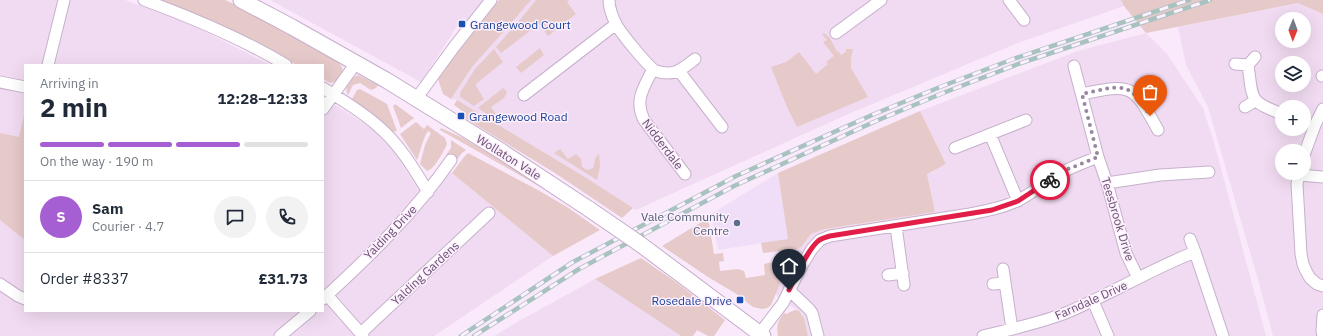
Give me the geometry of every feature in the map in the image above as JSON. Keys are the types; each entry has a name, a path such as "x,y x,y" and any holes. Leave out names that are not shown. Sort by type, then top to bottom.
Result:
{"street":[{"path":"48,64 64,0"},
{"path":"144,0 217,28 284,64"},
{"name":"Wollaton Vale","path":"241,0 292,26 356,63 501,151 640,244 762,335"},
{"path":"609,0 609,7 616,24 653,69 664,72 679,71 695,59"},
{"path":"836,33 881,0"},
{"path":"1009,0 1024,20"},
{"path":"416,99 486,2"},
{"path":"524,95 616,24"},
{"path":"1235,64 1252,61 1253,97 1255,101 1261,105 1275,111"},
{"path":"324,108 356,63"},
{"name":"Teesbrook Drive","path":"1074,66 1098,157 1107,182 1125,248 1138,278"},
{"name":"Nidderdale","path":"653,69 640,99 640,111 644,120 685,174"},
{"path":"679,71 722,127"},
{"path":"0,82 24,87"},
{"path":"1082,94 1115,87 1129,90 1142,102 1158,130"},
{"path":"324,89 364,114 380,127 407,158 428,192"},
{"path":"1245,107 1255,101"},
{"path":"1308,144 1323,108"},
{"path":"955,148 1026,120"},
{"path":"1311,124 1315,125"},
{"path":"990,134 1018,201"},
{"path":"762,335 783,303 812,248 820,240 830,236 992,210 1018,201 1059,174 1098,157"},
{"name":"Yalding Drive","path":"325,297 391,232 428,192 450,160"},
{"path":"1107,182 1161,181 1209,172"},
{"path":"1311,176 1323,177"},
{"path":"1298,180 1303,264 1310,278 1317,284 1323,286"},
{"name":"Yalding Gardens","path":"325,297 362,334 489,213"},
{"path":"896,226 904,285"},
{"path":"1190,239 1200,263 1206,288 1223,336"},
{"name":"Farndale Drive","path":"983,336 1057,316 1093,301 1179,258 1195,252"},
{"path":"1003,269 1012,329"},
{"path":"888,275 903,273"},
{"path":"993,284 1005,283"},
{"path":"0,284 24,298"},
{"path":"789,290 812,313 818,336"},
{"path":"1093,301 1108,336"},
{"path":"280,336 309,312"},
{"path":"1323,315 1323,336"}],"shaded area":[{"path":"0,0 125,0 177,19 268,64 24,64 24,312 324,312 324,98 374,130 394,152 419,191 441,164 553,256 434,336 0,336"},
{"path":"157,0 225,0 339,63 342,67 343,73 337,81 330,83 324,80 324,64 295,64 240,35"},
{"path":"270,0 486,0 438,79 465,14 421,82"},
{"path":"499,0 531,0 472,67 451,99 443,94 438,79 459,49"},
{"path":"531,0 1121,0 1124,6 1018,43 846,115 636,210 585,177 457,100 451,99 472,67"},
{"path":"536,0 569,0 567,2 576,14 548,36 539,24 501,53 496,47"},
{"path":"1121,0 1323,0 1323,14 1298,3 1146,33 1124,6"},
{"path":"1298,3 1323,14 1323,336 1273,336 1208,107 1186,65 1178,27"},
{"path":"824,33 830,38 837,52 841,55 846,52 846,49 853,49 851,68 868,97 797,127 787,107 771,67 786,62 799,52 816,74 828,64 826,62 834,56 823,42 827,40 822,34"},
{"path":"1146,33 1167,54 1203,108 1215,146 1266,336 808,336 802,314 775,294 793,251 801,247 811,234 825,229 935,212 927,174 946,164 920,111 1078,51"},
{"path":"540,48 544,55 521,73 516,67"},
{"path":"494,49 503,62 476,84 484,99 474,106 460,97 460,93 475,69"},
{"path":"358,75 378,85 376,88 371,90 360,83 353,85 348,95 346,89 348,83 352,78"},
{"path":"503,88 507,92 504,98 491,107 497,116 493,118 479,109 479,107"},
{"path":"360,89 387,104 397,131 392,132 377,117 352,99 357,90"},
{"path":"457,100 585,177 633,208 622,218 555,173 463,117 465,113 454,105"},
{"path":"395,104 414,118 401,128 393,106"},
{"path":"920,111 946,164 927,174 935,212 825,229 811,234 801,247 793,251 792,255 780,251 763,253 761,243 788,239 778,173"},
{"path":"24,115 24,239 0,220 0,133 19,137"},
{"path":"416,122 424,129 427,125 445,138 447,144 436,164 427,171 420,164 425,145 431,133 428,131 426,134 417,160 400,134"},
{"path":"441,128 463,138 549,189 548,191 440,130"},
{"path":"451,140 466,150 455,162 446,155 451,148"},
{"path":"560,149 568,159 576,154 581,159 582,167 587,170 593,168 596,157 599,154 600,167 597,180 554,153"},
{"path":"468,153 567,207 600,230 553,256 452,173"},
{"path":"778,173 788,239 718,250 711,214"},
{"path":"705,220 709,223 714,254 723,253 724,261 719,262 720,271 738,269 744,271 746,278 765,275 764,264 779,262 787,267 771,305 767,308 762,309 753,307 735,293 662,246"},
{"path":"641,258 677,283 725,320 714,336 708,336 697,330 693,336 681,336 595,279"},
{"path":"595,279 681,336 494,336 519,321"},
{"path":"795,310 799,311 804,318 808,336 778,336 777,326 782,316 784,313 787,314"}],"railway":[{"path":"461,336 573,262 736,176 872,115 940,87 1016,58 1189,0"},
{"path":"474,336 579,269 734,186 876,121 1018,64 1210,0"}],"way so far":[{"path":"1050,180 1068,169 1098,157 1082,94 1106,88 1123,88 1134,93 1138,97 1150,116"}],"place":[{"name":"Grangewood Court","path":"462,24"},
{"name":"Grangewood Road","path":"461,116"},
{"name":"Vale Community Centre","path":"737,223"},
{"name":"Rosedale Drive","path":"740,300"}],"route":[{"path":"789,290 812,248 824,238 992,210 1006,206 1026,197 1050,180"}]}
